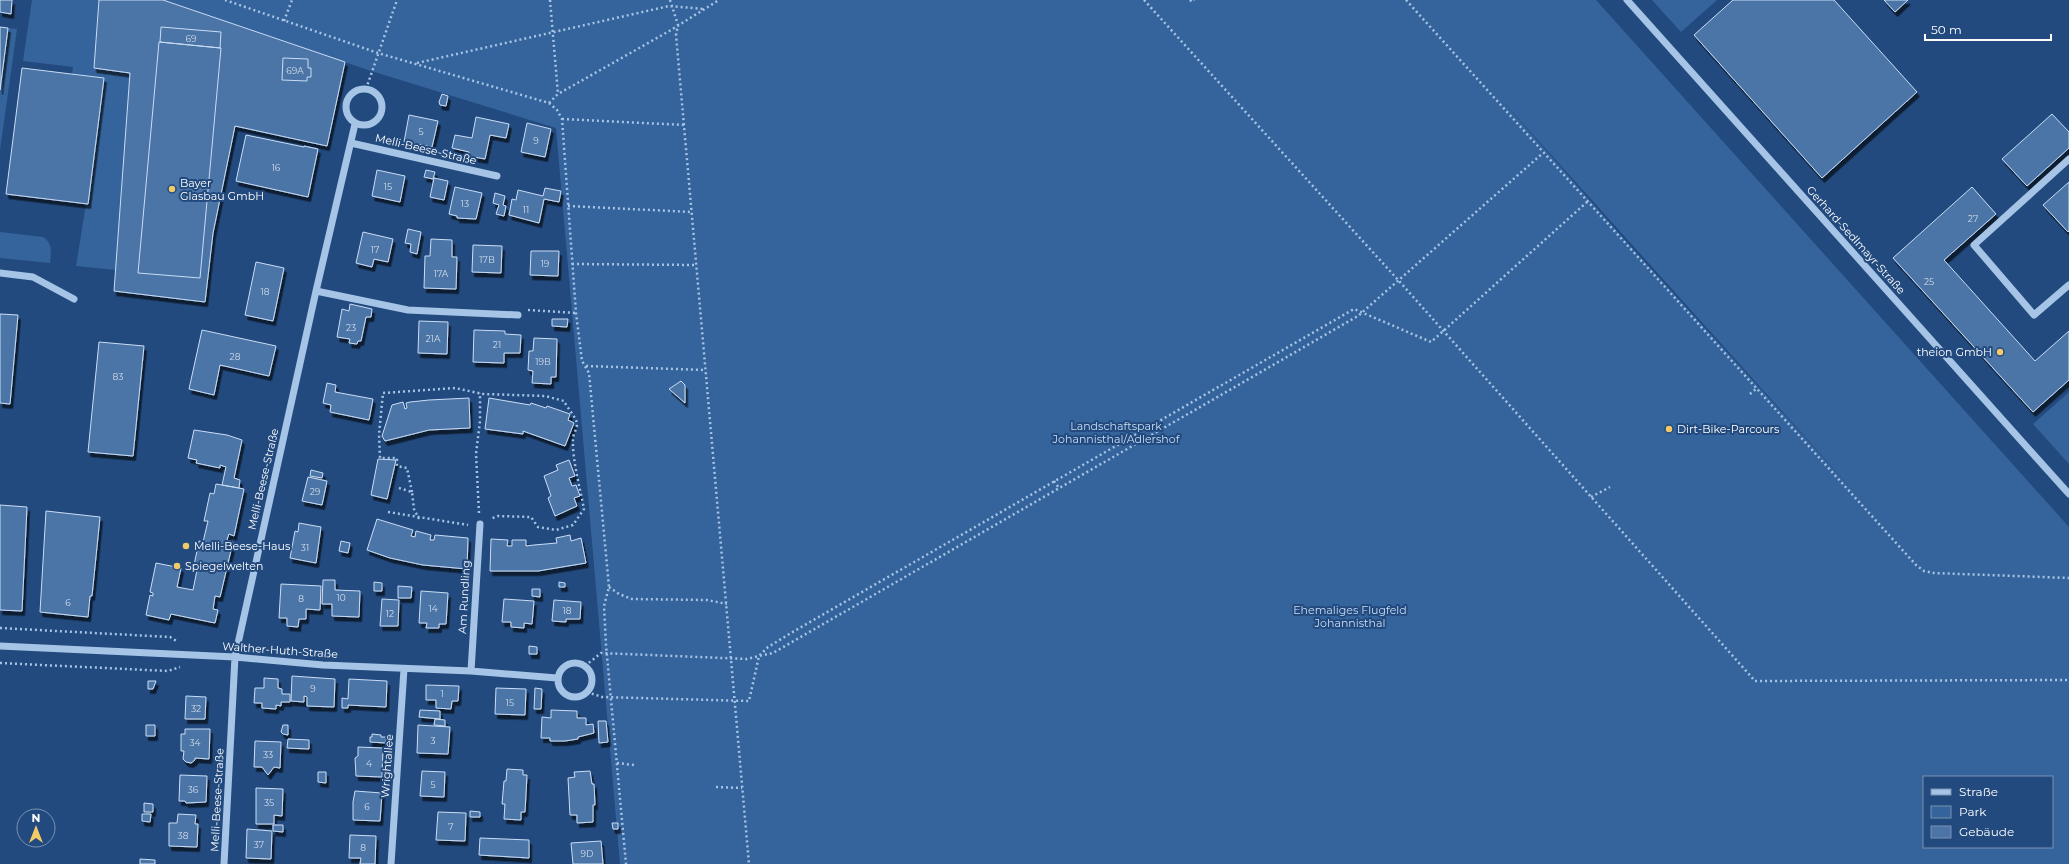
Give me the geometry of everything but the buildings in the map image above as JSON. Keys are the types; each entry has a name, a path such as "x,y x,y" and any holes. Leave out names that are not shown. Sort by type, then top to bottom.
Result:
{"street":[{"name":"Gerhard-Sedlmayr-Straße","path":"1627,0 2069,494"},
{"name":"Melli-Beese-Straße","path":"224,864 235,657 316,291 355,124 370,125 381,116 382,101 378,95 366,89"},
{"path":"355,124 346,113 347,99 358,90 366,89"},
{"name":"Melli-Beese-Straße","path":"351,143 497,176"},
{"path":"2069,159 1974,245 2034,315 2069,285"},
{"path":"0,273 33,277 74,299"},
{"path":"316,291 408,310 518,315"},
{"name":"Am Rundling","path":"471,671 480,524"},
{"name":"Walther-Huth-Straße","path":"0,646 235,657 323,665 471,671 557,678"},
{"path":"579,663 585,666 591,675 592,681 587,692 578,697 567,696 559,688 557,678 563,667 568,664 579,663"},
{"name":"Wrightallee","path":"391,864 404,669"}],"path":[{"path":"225,0 378,52 549,103 557,110 562,119 576,313 582,361 589,373 609,587 604,606 626,864"},
{"path":"284,21 292,0"},
{"path":"366,89 397,0"},
{"path":"550,0 558,94"},
{"path":"670,0 678,25 676,35 736,702 749,864"},
{"path":"549,103 558,94 678,25 718,0"},
{"path":"1144,0 1399,281 1755,681 2069,680"},
{"path":"1190,0 1192,2 1194,0"},
{"path":"1406,0 1907,557 1924,571 2069,578"},
{"path":"417,63 672,5 704,9"},
{"path":"562,119 685,125"},
{"path":"585,666 601,653 747,659 774,653 1358,316 1543,153"},
{"path":"587,692 602,697 736,702 749,701 759,656 768,647 1354,309 1431,342 1444,332 1587,202"},
{"path":"568,206 692,212"},
{"path":"572,264 697,265"},
{"path":"518,315 522,310 576,313"},
{"path":"586,366 706,370"},
{"path":"388,512 419,519 469,526 480,524 498,516 531,517 538,527 556,530 573,525 584,509 574,453 573,437 577,425 574,416 569,411 564,401 545,396 480,393 455,388 383,393 379,434 380,458 397,458 397,466 407,468 414,508 419,519"},
{"path":"1750,394 1756,389"},
{"path":"480,393 480,421 476,454 480,524"},
{"path":"1054,481 1060,488"},
{"path":"399,488 412,492"},
{"path":"1591,497 1610,488"},
{"path":"609,587 619,594 632,599 707,600 727,604"},
{"path":"0,628 170,637 182,644"},
{"path":"0,663 168,671 181,666"},
{"path":"617,763 634,764"},
{"path":"716,788 742,788"}],"green space":[{"path":"32,0 99,0 94,68 130,73 116,270 76,266 86,204 88,204 104,78 72,74 73,67 23,61"},
{"name":"Landschaftspark Johannisthal/Adlershof","path":"163,0 1596,0 2069,527 2069,864 620,864 556,128 368,70","holes":["1499,97 1861,499 1632,248"]},
{"path":"1652,0 1717,0 1681,32"},
{"path":"8,28 17,29 0,150 0,90"},
{"path":"0,232 43,237 50,245 50,263 0,258"},
{"path":"2069,392 2069,464 2033,424"}],"place":[{"name":"Bayer Glasbau GmbH","path":"172,189"},
{"name":"theion GmbH","path":"2000,352"},
{"name":"Dirt-Bike-Parcours","path":"1669,429"},
{"name":"Melli-Beese-Haus","path":"186,546"},
{"name":"Spiegelwelten","path":"177,566"}],"park label":[{"name":"Ehemaliges Flugfeld Johannisthal","path":"1350,616"}]}
